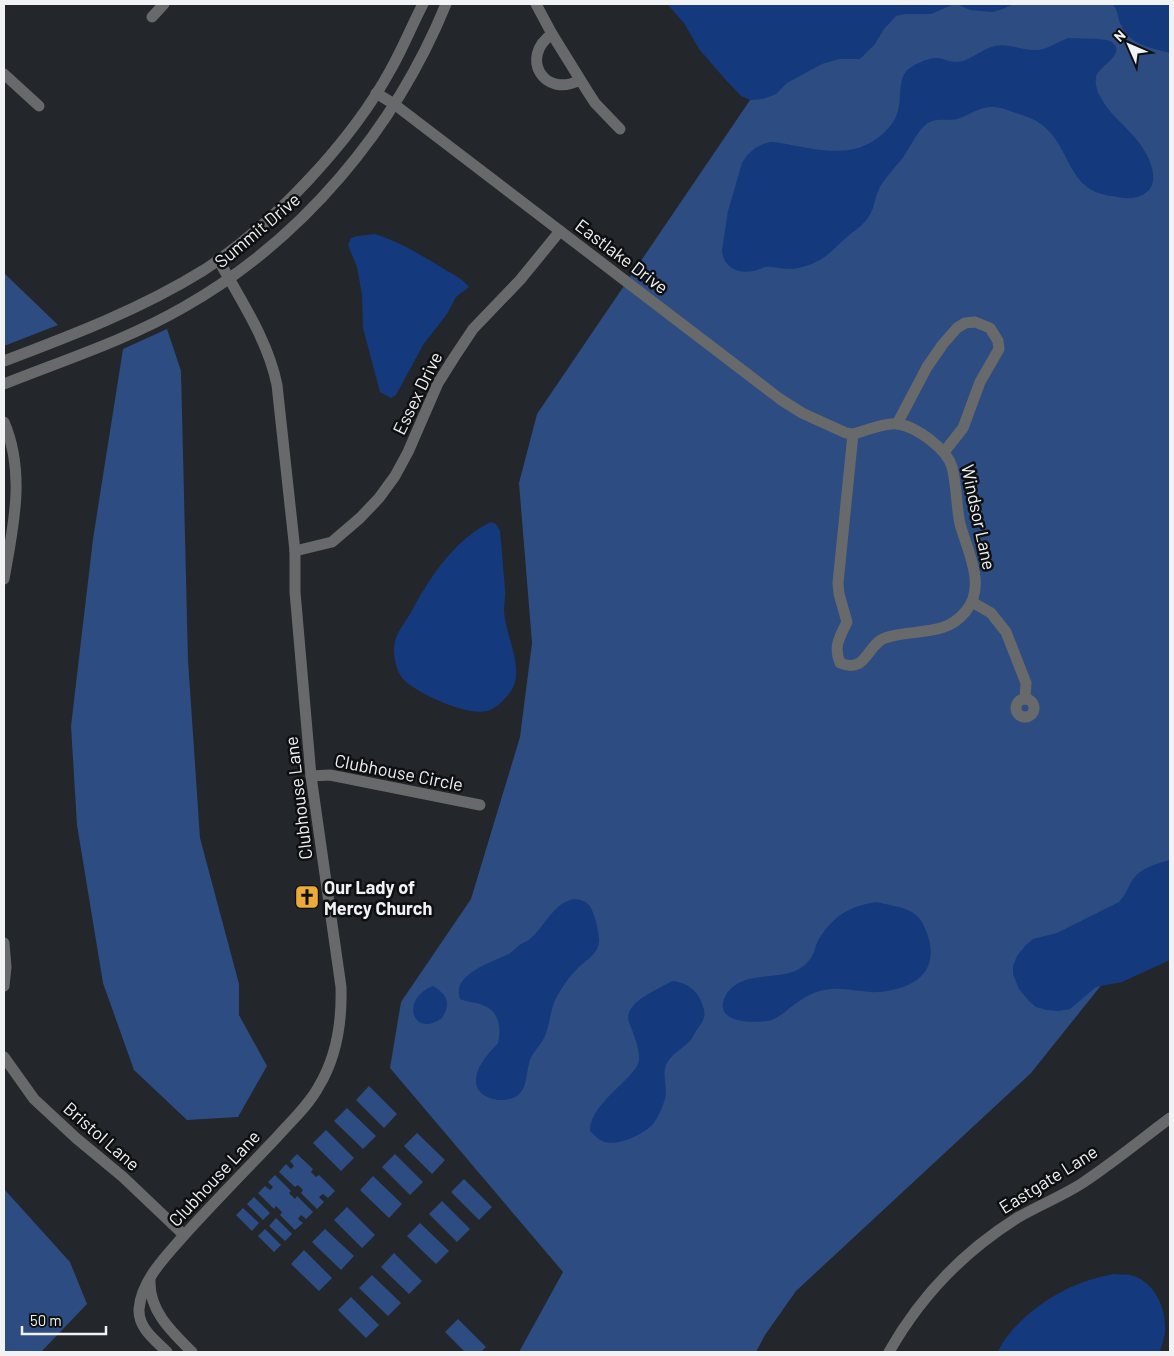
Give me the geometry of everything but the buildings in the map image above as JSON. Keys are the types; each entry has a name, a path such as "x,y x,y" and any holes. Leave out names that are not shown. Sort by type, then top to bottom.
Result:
{"street":[{"path":"152,17 164,4"},
{"name":"Summit Drive","path":"4,361 89,329 170,290 218,259 266,221 300,188 333,151 376,93 391,69 423,4"},
{"name":"Summit Drive","path":"4,384 107,345 185,307 229,278 269,248 304,216 346,170 382,124 417,66 446,4"},
{"path":"536,4 552,34 595,103 620,129"},
{"path":"552,34 545,39 536,53 538,70 549,82 557,85 565,86 580,80"},
{"path":"4,74 38,106"},
{"name":"Eastlake Drive","path":"376,93 394,104 780,399 802,413 829,426 853,434"},
{"name":"Essex Drive","path":"295,551 332,542 360,518 379,498 395,476 408,452 438,383 473,329 520,280 560,231"},
{"name":"Clubhouse Lane","path":"167,1352 147,1332 141,1322 139,1310 141,1298 150,1279 157,1266 184,1235 301,1110 319,1088 334,1051 340,1027 341,987 311,776 295,592 295,551 278,385 268,350 218,259"},
{"path":"944,452 963,428 980,382 999,349 998,341 990,328 975,322 965,323 956,328 943,344 927,368 897,424 853,434 838,583 847,622 838,639 837,655 840,662 848,666 862,662 877,642 886,638 936,630 949,625 967,611 972,602 991,613 1006,632 1026,683 1025,699"},
{"path":"4,422 11,439 16,501 10,553 4,580"},
{"name":"Windsor Lane","path":"897,424 917,432 930,440 949,457 955,480 960,523 973,566 975,588 972,602"},
{"name":"Clubhouse Circle","path":"311,776 330,775 480,805"},
{"path":"4,943 6,967 4,986"},
{"name":"Bristol Lane","path":"4,1057 34,1098 76,1138 123,1177 184,1235"},
{"name":"Eastgate Lane","path":"889,1352 906,1324 926,1297 966,1256 993,1234 1018,1218 1083,1182 1170,1118"},
{"path":"150,1279 150,1292 156,1311 192,1352"}],"shaded area":[{"path":"667,4 1013,4 992,12 970,10 959,5 952,5 931,14 896,16 884,29 875,44 860,59 839,59 822,64 787,83 776,94 763,99 750,100 741,96 724,78 699,49 684,23"},
{"path":"882,4 1154,4 1170,20 1170,948 1123,958 1031,1073 796,1291 765,1335 756,1352 519,1352 563,1272 390,1068 401,1002 471,899 520,737 532,643 519,483 537,414 780,56"},
{"path":"1112,4 1170,4 1170,53 1142,45 1130,37 1121,25 1116,9"},
{"path":"1068,38 1105,40 1110,41 1116,47 1114,56 1096,77 1096,87 1108,109 1135,138 1149,160 1153,176 1152,184 1149,190 1142,195 1132,198 1112,196 1097,192 1086,186 1077,177 1059,144 1041,124 1005,109 989,107 957,119 936,120 926,124 882,183 873,209 867,219 820,260 795,269 769,267 747,272 732,268 725,261 722,250 728,211 742,163 754,149 772,142 841,151 864,146 887,130 895,120 899,108 903,77 916,64 935,58 954,62 962,61 1000,45 1040,50"},
{"path":"375,234 419,254 458,277 469,287 456,297 447,314 423,345 396,395 391,398 380,392 363,328 362,295 357,267 348,245 351,238"},
{"path":"4,273 58,325 4,346"},
{"path":"167,329 181,371 188,660 200,838 239,984 239,1015 267,1066 238,1117 187,1120 134,1070 103,983 77,825 71,726 93,539 123,349"},
{"path":"491,522 496,524 500,531 505,591 504,611 515,658 516,676 512,689 503,701 491,710 478,712 443,703 411,686 404,680 397,669 394,648 400,630 438,569 471,534"},
{"path":"1170,860 1170,960 1122,982 1096,987 1070,1009 1047,1010 1036,1007 1029,1001 1019,989 1013,974 1013,966 1017,956 1025,946 1033,939 1057,933 1119,902 1137,874 1150,866"},
{"path":"582,900 591,908 599,934 598,947 579,966 556,998 546,1033 530,1060 524,1088 521,1092 513,1098 506,1100 493,1099 486,1096 477,1087 476,1081 478,1070 498,1043 497,1018 487,1007 460,999 460,985 475,970 509,954 519,945 530,939 556,909 568,901"},
{"path":"877,902 909,910 923,924 929,938 930,962 925,972 918,979 895,990 880,992 837,989 820,991 805,998 772,1020 756,1022 737,1020 729,1017 724,1012 723,1005 726,995 733,987 751,978 793,972 802,967 812,957 818,941 837,918 851,909"},
{"path":"674,981 683,983 696,993 704,1009 703,1021 690,1041 673,1055 666,1065 665,1099 660,1113 651,1126 630,1139 611,1143 603,1141 590,1131 592,1121 597,1110 637,1067 639,1060 637,1044 628,1019 629,1012 638,1001"},
{"path":"433,986 445,996 447,1008 442,1018 432,1023 424,1024 417,1021 413,1007 416,999 422,992"},
{"path":"369,1086 397,1114 384,1128 356,1100"},
{"path":"347,1108 376,1136 363,1149 334,1121"},
{"path":"326,1130 354,1158 341,1171 313,1143"},
{"path":"417,1133 445,1160 432,1174 404,1146"},
{"path":"297,1154 313,1169 311,1172 316,1177 319,1175 335,1191 328,1198 323,1194 319,1197 324,1202 317,1209 301,1193 303,1190 298,1185 295,1187 279,1172 286,1164 291,1169 294,1166 290,1161"},
{"path":"395,1154 423,1182 410,1195 382,1167"},
{"path":"275,1175 291,1191 289,1193 295,1199 297,1196 313,1212 306,1219 301,1215 298,1219 303,1223 295,1230 280,1215 282,1212 276,1206 274,1209 258,1193 265,1186 270,1190 273,1187 268,1182"},
{"path":"373,1176 402,1204 389,1218 360,1190"},
{"path":"464,1179 492,1207 479,1220 451,1192"},
{"path":"4,1189 70,1262 87,1304 41,1352 4,1352"},
{"path":"254,1197 270,1213 263,1220 247,1204"},
{"path":"442,1201 470,1229 457,1242 429,1214"},
{"path":"347,1207 375,1235 362,1248 334,1220"},
{"path":"243,1208 259,1223 252,1231 236,1215"},
{"path":"276,1218 292,1234 285,1241 269,1226"},
{"path":"420,1223 449,1251 436,1264 407,1236"},
{"path":"265,1229 281,1245 274,1252 258,1236"},
{"path":"325,1229 354,1256 341,1270 312,1242"},
{"path":"304,1250 332,1278 319,1291 291,1264"},
{"path":"394,1253 422,1281 409,1294 381,1267"},
{"path":"1114,1274 1130,1275 1138,1278 1145,1282 1156,1294 1163,1309 1165,1332 1160,1352 998,1352 1014,1328 1042,1304 1064,1290 1088,1280"},
{"path":"372,1275 401,1303 388,1316 359,1288"},
{"path":"351,1297 379,1325 366,1338 338,1310"},
{"path":"458,1319 486,1347 481,1352 465,1352 445,1332"}],"place":[{"name":"Our Lady of Mercy Church","path":"307,897"}]}
